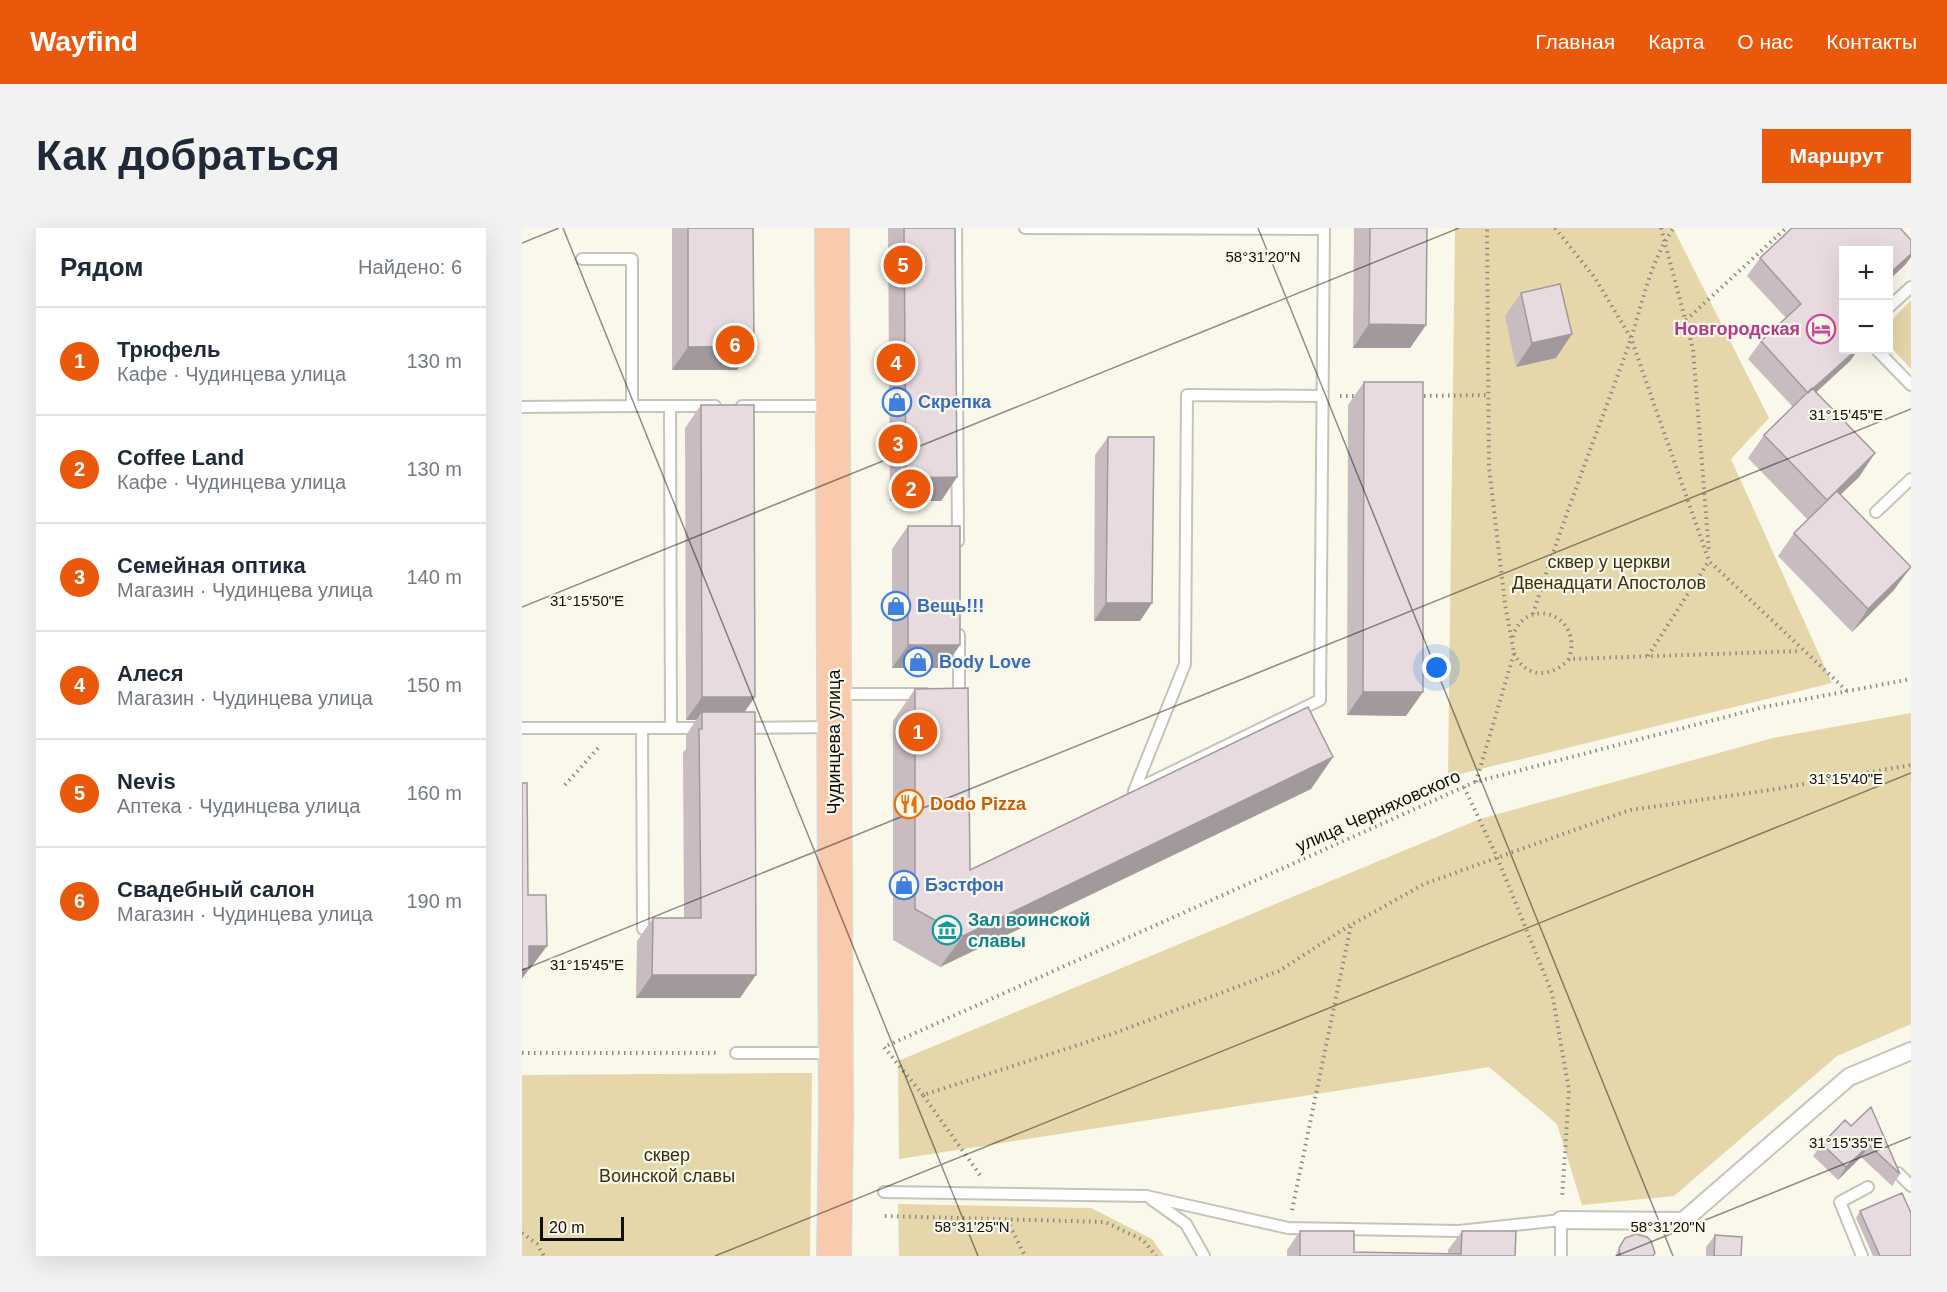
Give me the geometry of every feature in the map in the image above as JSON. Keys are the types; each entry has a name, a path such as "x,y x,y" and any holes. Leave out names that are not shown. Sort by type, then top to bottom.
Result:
{"main road":[{"name":"Чудинцева улица","path":"832,228 834,1256"}],"street":[{"path":"1561,1220 1683,1221 1849,1077 1911,1051"}],"lane":[{"path":"956,228 958,550"},
{"path":"1025,228 1324,229 1320,700 1129,793 1185,664 1187,395 1322,396"},
{"path":"582,259 632,259 632,406"},
{"path":"1893,303 1911,287"},
{"path":"1881,354 1911,385"},
{"path":"670,406 671,728"},
{"path":"522,407 832,406"},
{"path":"1876,512 1911,479"},
{"path":"958,622 948,694 959,716"},
{"path":"833,694 948,694"},
{"path":"522,728 834,727"},
{"path":"642,728 643,929"},
{"path":"736,1053 835,1053"},
{"path":"1898,1173 1911,1186"},
{"path":"1862,1256 1840,1202 1868,1187"},
{"path":"884,1191 1146,1196 1288,1228 1459,1231 1561,1220 1561,1256"},
{"path":"1146,1196 1186,1224 1204,1256"}],"path":[{"path":"1475,782 1514,653 1502,580 1489,467 1487,228"},
{"path":"1555,228 1595,278 1631,338 1709,561 1847,691"},
{"path":"1648,656 1709,561 1693,349 1661,228"},
{"path":"1674,228 1665,240 1646,289 1631,338 1533,614 1518,625 1514,634 1512,643 1514,653 1525,668 1543,674 1553,671 1569,659 1802,651"},
{"path":"1686,320 1786,228"},
{"path":"1417,396 1488,395"},
{"path":"1322,396 1357,396"},
{"path":"1533,614 1553,615 1568,628 1572,638 1569,659"},
{"name":"улица Черняховского","path":"923,1095 884,1047 1475,782 1764,708 1911,679"},
{"path":"565,785 616,728"},
{"path":"993,1194 923,1095 1114,1033 1279,971 1351,925 1424,884 1630,810 1770,790 1911,765"},
{"path":"1464,787 1497,857 1552,993 1569,1090 1561,1220"},
{"path":"1288,1228 1351,925"},
{"path":"522,1053 736,1053"},
{"path":"885,1216 1105,1222 1143,1240 1156,1256"},
{"path":"1007,1220 1025,1256"},
{"path":"522,1233 537,1244 544,1256"}],"green space":[{"name":"сквер у церкви Двенадцати Апостолов","path":"1455,228 1673,228 1769,418 1731,459 1832,683 1448,777"},
{"path":"1911,300 1911,369 1893,349 1893,319"},
{"path":"1911,713 1911,1024 1837,1056 1674,1196 1582,1205 1557,1124 1489,1067 899,1159 898,1061 1480,819 1773,738"},
{"name":"сквер Воинской славы","path":"812,1073 810,1256 522,1256 522,1075"},
{"path":"898,1204 1091,1208 1152,1239 1164,1256 899,1256"}],"building":[{"path":"688,228 753,228 754,346 688,347"},
{"path":"904,228 955,228 957,477 906,478"},
{"path":"1370,228 1427,228 1426,325 1369,324"},
{"path":"1792,228 1900,228 1911,240 1911,254 1893,270 1893,246 1839,246 1839,354 1852,354 1808,393 1761,341 1801,304 1760,258"},
{"path":"1560,284 1572,334 1532,343 1521,293"},
{"path":"1364,382 1423,382 1423,692 1363,692"},
{"path":"1812,388 1875,453 1827,500 1764,435"},
{"path":"701,405 754,405 755,697 702,697"},
{"path":"1108,437 1154,437 1152,603 1106,603"},
{"path":"1837,491 1911,567 1868,609 1794,533"},
{"path":"908,526 960,526 960,645 908,645"},
{"path":"968,688 970,870 1308,707 1333,757 963,936 915,909 915,689"},
{"path":"702,712 755,712 756,975 652,975 653,918 701,918 699,729 702,729"},
{"path":"522,783 527,783 528,895 546,895 547,946 529,946 529,969 522,969"},
{"path":"1871,1107 1900,1174 1869,1145 1846,1167 1822,1144 1845,1120 1851,1126"},
{"path":"1902,1193 1911,1213 1911,1256 1880,1256 1860,1211"},
{"path":"1300,1231 1354,1231 1354,1252 1461,1254 1462,1231 1516,1231 1515,1256 1300,1256"},
{"path":"1636,1234 1647,1237 1651,1241 1655,1253 1653,1256 1620,1256 1619,1248 1625,1238"},
{"path":"1715,1235 1742,1237 1741,1256 1714,1256"}],"place":[{"name":"Nevis","path":"903,265"},
{"name":"Новгородская","path":"1821,329"},
{"name":"Свадебный салон","path":"735,345"},
{"name":"Алеся","path":"896,363"},
{"name":"Скрепка","path":"897,402"},
{"name":"Семейная оптика","path":"898,444"},
{"name":"Coffee Land","path":"911,489"},
{"name":"Вещь!!!","path":"896,606"},
{"name":"Body Love","path":"918,662"},
{"name":"Трюфель","path":"918,732"},
{"name":"Dodo Pizza","path":"909,804"},
{"name":"Бэстфон","path":"904,885"},
{"name":"Зал воинской славы","path":"947,930"}]}
